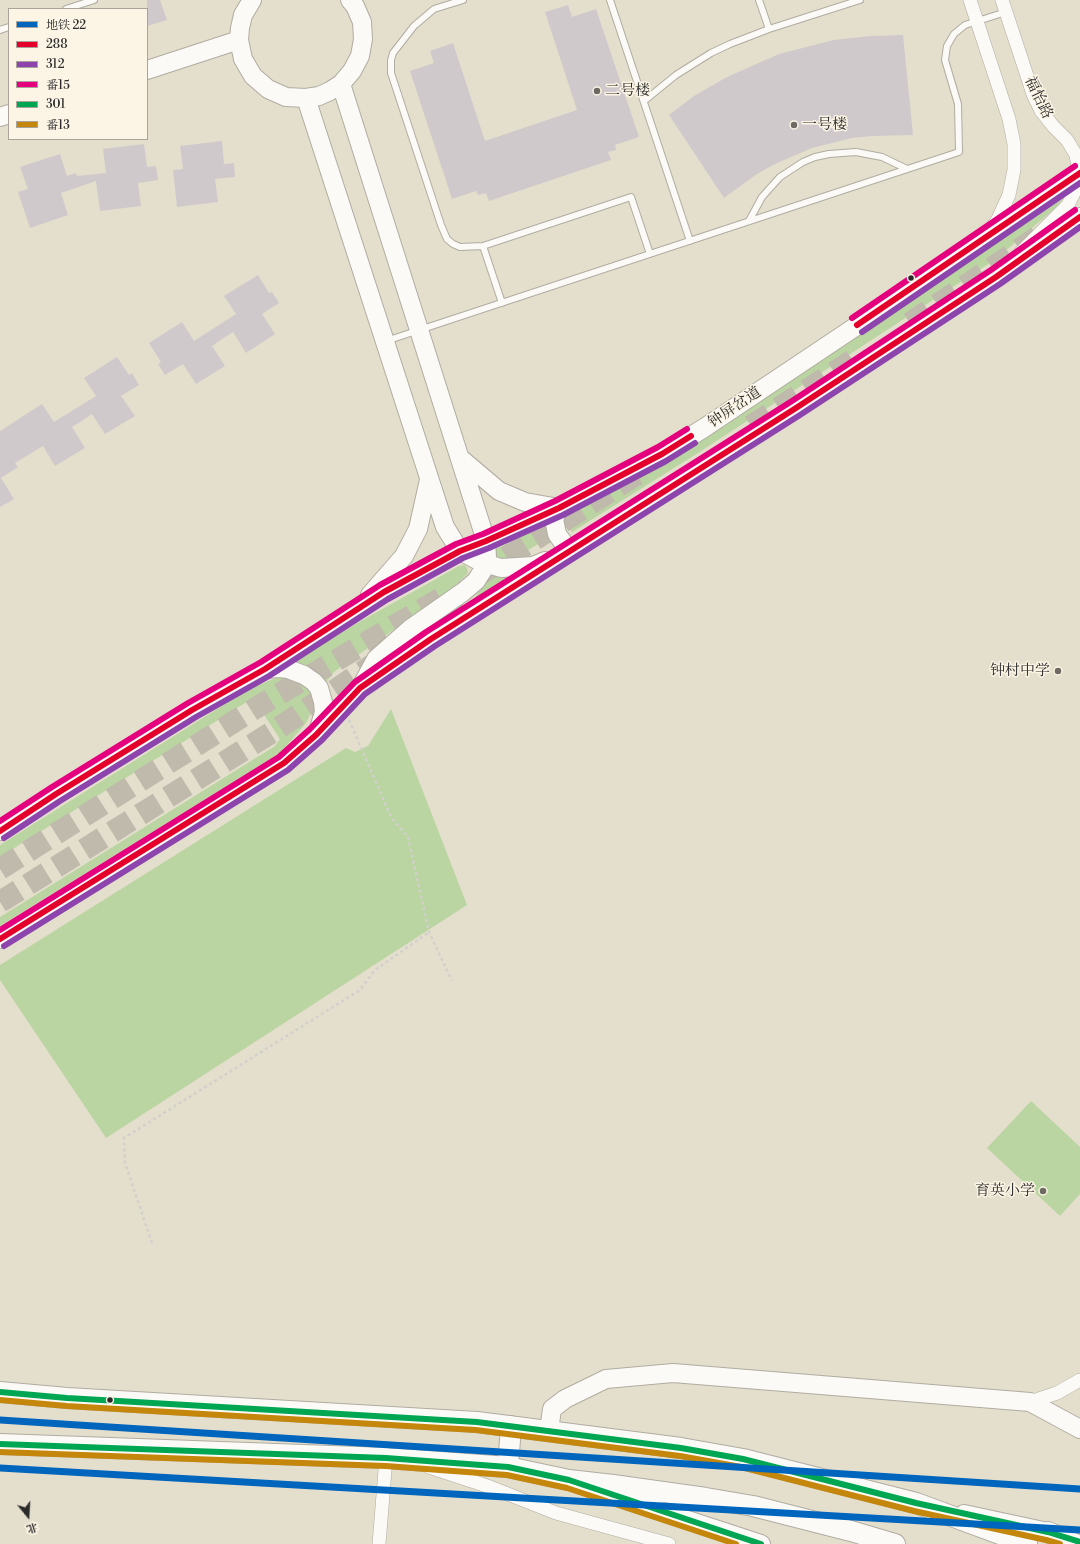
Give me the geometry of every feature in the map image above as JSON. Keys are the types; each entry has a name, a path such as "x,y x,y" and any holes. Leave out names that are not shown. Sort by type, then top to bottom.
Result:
{"main road":[{"path":"252,0 243,15 240,28 239,40 243,59 253,76 268,89 286,97 306,98 319,96 341,84 352,72 360,56 363,39 362,22 355,6 350,0"},
{"path":"148,70 239,40"},
{"path":"0,939 284,763 316,735 360,688 376,659 410,629 463,592 476,581 483,570 487,557 486,541 341,84"},
{"path":"306,98 445,527 460,551 485,563 501,568 532,566 573,550"},
{"name":"钟屏岔道","path":"0,831 56,794 186,714 265,669 384,592 460,551 559,508 662,454 704,428 984,240 1080,173"},
{"path":"360,688 431,639 796,408 996,277 1080,217"},
{"path":"459,458 499,491 525,502 559,508 554,519 557,534 564,544 573,550"},
{"path":"323,631 370,596 404,556 418,529 430,480"},
{"path":"265,669 280,668 292,670 304,675 314,682 319,688 324,712 321,726 316,735"},
{"path":"549,1431 552,1409 565,1399 599,1382 606,1379 673,1373 1030,1402 1080,1429"},
{"path":"0,1392 67,1398 477,1422 681,1448 743,1459 916,1503 1048,1532 1080,1542"},
{"path":"508,1467 511,1426"},
{"path":"0,1444 386,1458 508,1467 569,1480 636,1488 753,1506 851,1530 895,1544"},
{"path":"569,1480 761,1544"},
{"path":"916,1503 1027,1544"},
{"path":"1048,1532 1075,1544"}],"street":[{"name":"福怡路","path":"970,0 1009,119 1014,144 1014,170 1009,195 998,219 984,240"},
{"name":"福怡路","path":"996,277 1068,205 1076,189 1080,173 1076,154 1067,140 1041,111 1033,94 1004,6"},
{"path":"1030,1402 1057,1393 1080,1380"},
{"path":"379,1544 386,1458"},
{"path":"410,1460 490,1487 556,1513 670,1544"}],"lane":[{"path":"69,8 94,0"},
{"path":"463,0 434,10 414,26 393,53 390,73 447,239 460,247 483,246 632,197 650,254"},
{"path":"610,0 690,241"},
{"path":"759,0 769,29"},
{"path":"644,101 676,75 699,60 730,44 769,29 860,0"},
{"path":"385,342 959,152 958,104 945,60 947,46 954,34 965,25 977,21 1004,6"},
{"path":"749,221 762,197 780,177 803,162 815,157 829,154 856,152 882,157 907,169"},
{"path":"483,246 502,303"}],"path":[{"path":"344,706 391,817 408,837 429,932 452,981"},
{"path":"152,1244 125,1163 124,1138 360,990 375,970 429,932"}],"green space":[{"path":"1064,198 1054,209 996,259 698,453 572,532 563,519 564,514 697,442"},
{"path":"545,524 543,541 517,557 507,560 498,557 494,550"},
{"path":"465,565 468,573 454,587 334,672 325,684 292,662 459,566"},
{"path":"521,571 474,599 491,573"},
{"path":"278,677 295,680 307,687 312,697 313,709 306,723 280,753 0,926 0,917 275,746 280,739 253,698 0,857 0,845 249,689"},
{"path":"391,709 467,905 106,1138 0,980 0,965 346,748 355,752 368,746"},
{"path":"1031,1101 1080,1147 1080,1194 1060,1216 987,1148"}],"building":[{"path":"147,0 160,0 167,20 148,26"},
{"name":"二号楼","path":"568,5 572,17 596,9 639,137 615,145 616,150 608,152 611,160 489,201 486,193 478,195 476,191 452,199 410,71 434,63 430,51 453,43 485,141 577,110 545,12"},
{"name":"一号楼","path":"903,35 913,135 852,138 812,148 775,164 757,174 724,198 669,115 694,96 727,77 779,54 834,40 871,36"},
{"path":"222,141 224,164 234,163 235,177 215,179 218,202 177,207 173,170 183,169 180,146"},
{"path":"144,144 147,167 156,166 158,180 138,183 141,206 100,211 96,181 61,193 68,215 30,228 18,192 28,189 20,167 60,154 67,176 76,173 77,176 106,173 103,149"},
{"path":"258,275 269,293 272,292 279,303 262,314 275,334 246,353 233,332 212,346 225,366 196,384 183,364 165,375 158,364 161,362 149,343 182,322 194,341 236,314 224,296"},
{"path":"117,357 129,375 132,373 139,385 121,396 135,416 105,434 92,414 72,427 85,448 55,466 43,446 15,463 18,467 1,478 14,499 0,507 0,431 42,404 54,422 96,396 84,378"}],"tunnel":[{"path":"910,323 1039,236"},
{"path":"751,426 856,358"},
{"path":"479,575 639,473"},
{"path":"0,869 259,706 450,593"},
{"path":"0,902 274,731 399,647 474,602"}],"metro line":[{"name":"22","path":"0,1420 1080,1489"},
{"name":"22","path":"0,1468 1080,1530"}],"transit line":[{"name":"番15","path":"852,318 1075,166"},
{"name":"288","path":"857,325 1080,173"},
{"name":"312","path":"862,332 1080,183"},
{"name":"番15","path":"0,930 279,757 310,729 355,682 426,632 792,401 991,270 1075,210"},
{"name":"288","path":"0,939 284,763 316,735 360,688 431,639 796,408 996,277 1080,217"},
{"name":"312","path":"4,946 288,770 322,740 365,694 435,646 800,415 1000,284 1080,227"},
{"name":"番15","path":"0,821 188,703 261,662 380,585 456,544 483,534 555,501 658,447 687,429"},
{"name":"288","path":"0,831 56,794 192,710 265,669 384,592 460,551 559,508 662,454 691,436"},
{"name":"312","path":"4,838 60,801 196,717 269,676 388,599 463,558 563,515 666,461 695,443"},
{"name":"301","path":"0,1392 67,1398 477,1422 681,1448 743,1459 916,1503 1048,1532 1080,1542"},
{"name":"番13","path":"0,1400 67,1406 476,1430 680,1456 741,1467 914,1511 1060,1544"},
{"name":"301","path":"0,1444 386,1458 508,1467 569,1480 761,1544"},
{"name":"番13","path":"0,1452 386,1466 507,1475 567,1488 736,1544"}],"place":[{"name":"二号楼","path":"597,91"},
{"name":"一号楼","path":"794,125"},
{"name":"钟村中学","path":"1058,671"},
{"name":"育英小学","path":"1043,1191"}]}
